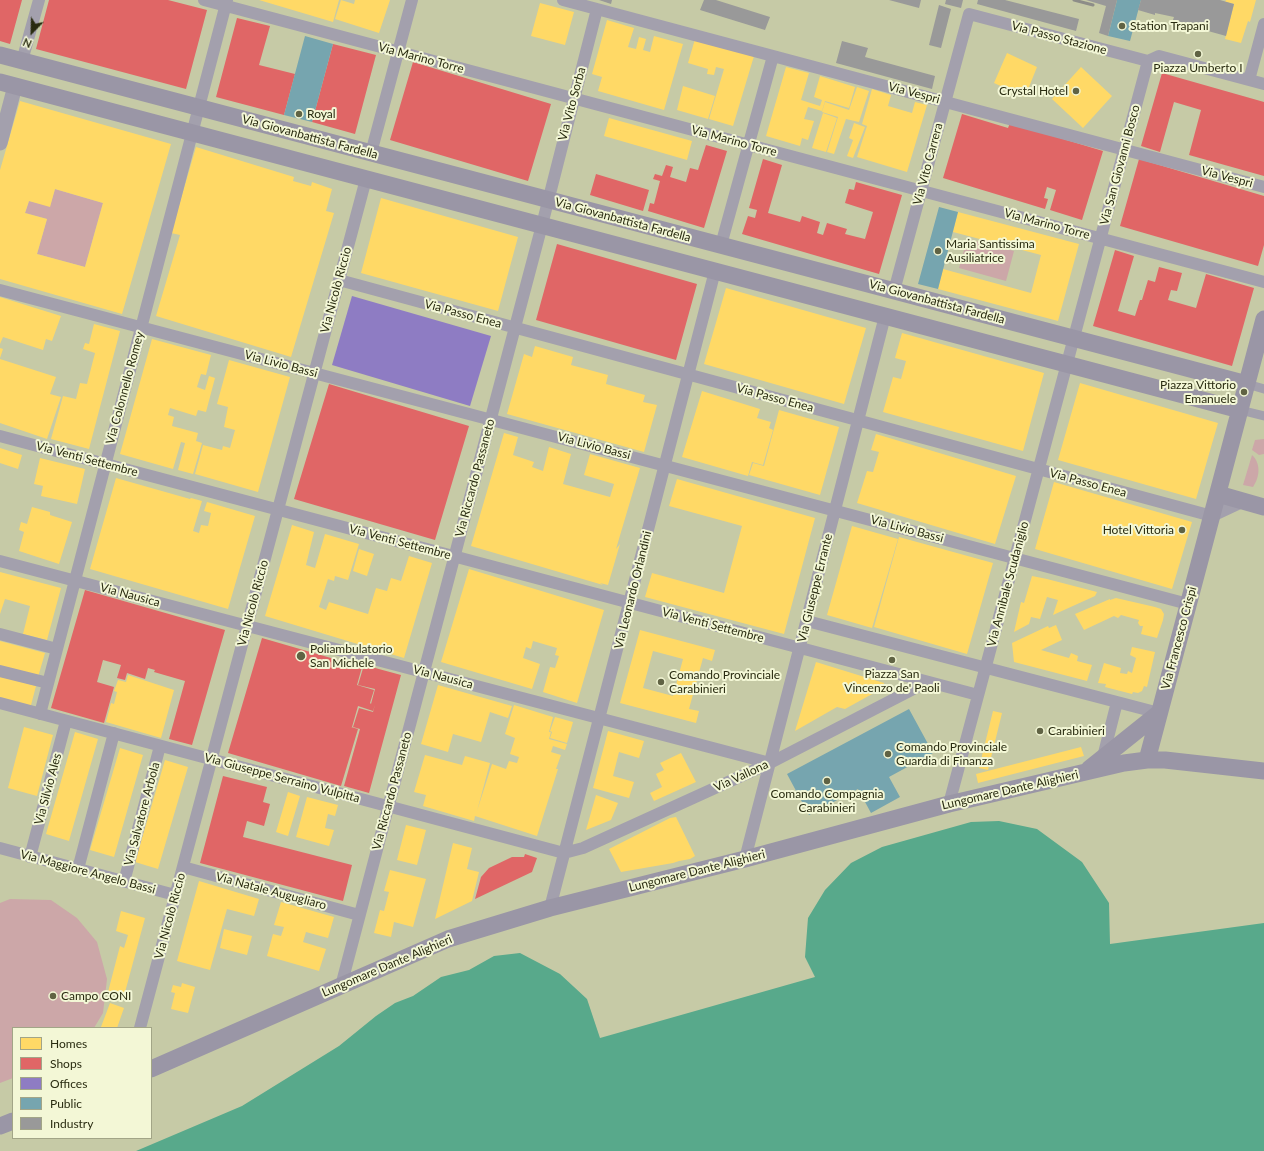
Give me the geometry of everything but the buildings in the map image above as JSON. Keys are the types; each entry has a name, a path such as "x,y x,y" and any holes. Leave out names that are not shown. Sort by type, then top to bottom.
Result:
{"main road":[{"name":"Via Giovanbattista Fardella","path":"0,55 1247,384"},
{"path":"8,84 1240,410"},
{"name":"Via Francesco Crispi","path":"1147,760 1264,319"},
{"path":"1218,494 1264,507"},
{"path":"1085,772 1159,713"},
{"name":"Lungomare Dante Alighieri","path":"152,1069 448,939 550,908 745,859 949,804 1124,763 1147,760 1165,760 1264,771"},
{"path":"0,1126 12,1121"}],"street":[{"path":"22,61 38,0"},
{"name":"Via Marino Torre","path":"204,0 226,3 399,52 1264,282"},
{"path":"372,153 412,0"},
{"name":"Via Vespri","path":"563,0 1264,186"},
{"name":"Via Colonnello Romey","path":"40,714 226,3"},
{"name":"Via Vito Sorba","path":"542,225 597,9"},
{"name":"Via Passo Stazione","path":"970,14 1148,61"},
{"name":"Via Vito Carrera","path":"894,291 970,14"},
{"path":"1249,80 1264,24"},
{"path":"721,246 773,56"},
{"path":"1148,61 1159,56 1264,84"},
{"name":"Via San Giovanni Bosco","path":"1067,364 1148,61"},
{"path":"0,143 8,84"},
{"name":"Via Nicolò Riccio","path":"140,1027 366,179"},
{"name":"Via Riccardo Passaneto","path":"341,986 542,225"},
{"name":"Via Leonardo Orlandini","path":"550,908 715,271"},
{"name":"Via Passo Enea","path":"339,280 1212,516"},
{"name":"Via Livio Bassi","path":"0,290 1188,604"},
{"name":"Via Giuseppe Errante","path":"745,859 885,316"},
{"name":"Via Annibale Scudaniglio","path":"949,804 1067,364"},
{"path":"1247,384 1264,389"},
{"path":"1240,410 1264,416"},
{"name":"Via Venti Settembre","path":"0,436 978,695"},
{"path":"1212,516 1244,501"},
{"name":"Via Nausica","path":"0,561 770,763"},
{"path":"807,621 1159,713"},
{"path":"0,634 57,649"},
{"path":"0,671 48,683"},
{"name":"Via Vallona","path":"564,853 583,848 770,763 927,682"},
{"path":"1103,757 1117,702"},
{"name":"Via Giuseppe Serraino Vulpitta","path":"0,703 564,853"},
{"name":"Via Silvio Ales","path":"30,856 66,721"},
{"path":"78,869 114,733"},
{"name":"Via Salvatore Arbola","path":"124,882 160,746"},
{"name":"Via Maggiore Angelo Bassi","path":"0,848 175,895"},
{"name":"Via Natale Augugliaro","path":"183,867 359,915"}],"shaded area":[{"path":"55,189 103,203 85,267 37,254 47,219 25,213 29,201 50,206"},
{"path":"967,239 1014,251 1006,281 959,268"},
{"path":"1264,439 1264,454 1259,455 1252,450 1255,440"},
{"path":"1252,455 1258,466 1258,475 1253,487 1243,485"},
{"path":"999,821 1037,829 1082,862 1109,903 1110,944 1264,923 1264,1151 136,1151 242,1106 339,1046 376,1016 395,1003 413,996 441,977 469,970 494,956 520,953 560,974 587,999 600,1038 815,977 805,957 808,918 825,890 851,863 882,847 971,822"},
{"name":"Campo CONI","path":"10,899 51,900 77,918 97,942 107,979 103,1013 95,1027 12,1027 12,1078 0,1083 0,903"}],"railway":[{"path":"1074,0 1093,5"}],"place":[{"name":"Station Trapani","path":"1122,26"},
{"name":"Piazza Umberto I","path":"1198,54"},
{"name":"Crystal Hotel","path":"1076,91"},
{"name":"Royal","path":"299,114"},
{"name":"Maria Santissima Ausiliatrice","path":"938,251"},
{"name":"Piazza Vittorio Emanuele","path":"1244,392"},
{"name":"Hotel Vittoria","path":"1182,530"},
{"name":"Poliambulatorio San Michele","path":"301,656"},
{"name":"Piazza San Vincenzo de' Paoli","path":"892,660"},
{"name":"Comando Provinciale Carabinieri","path":"661,682"},
{"name":"Carabinieri","path":"1040,731"},
{"name":"Comando Provinciale Guardia di Finanza","path":"888,754"},
{"name":"Comando Compagnia Carabinieri","path":"827,781"},
{"name":"Campo CONI","path":"53,996"}]}
